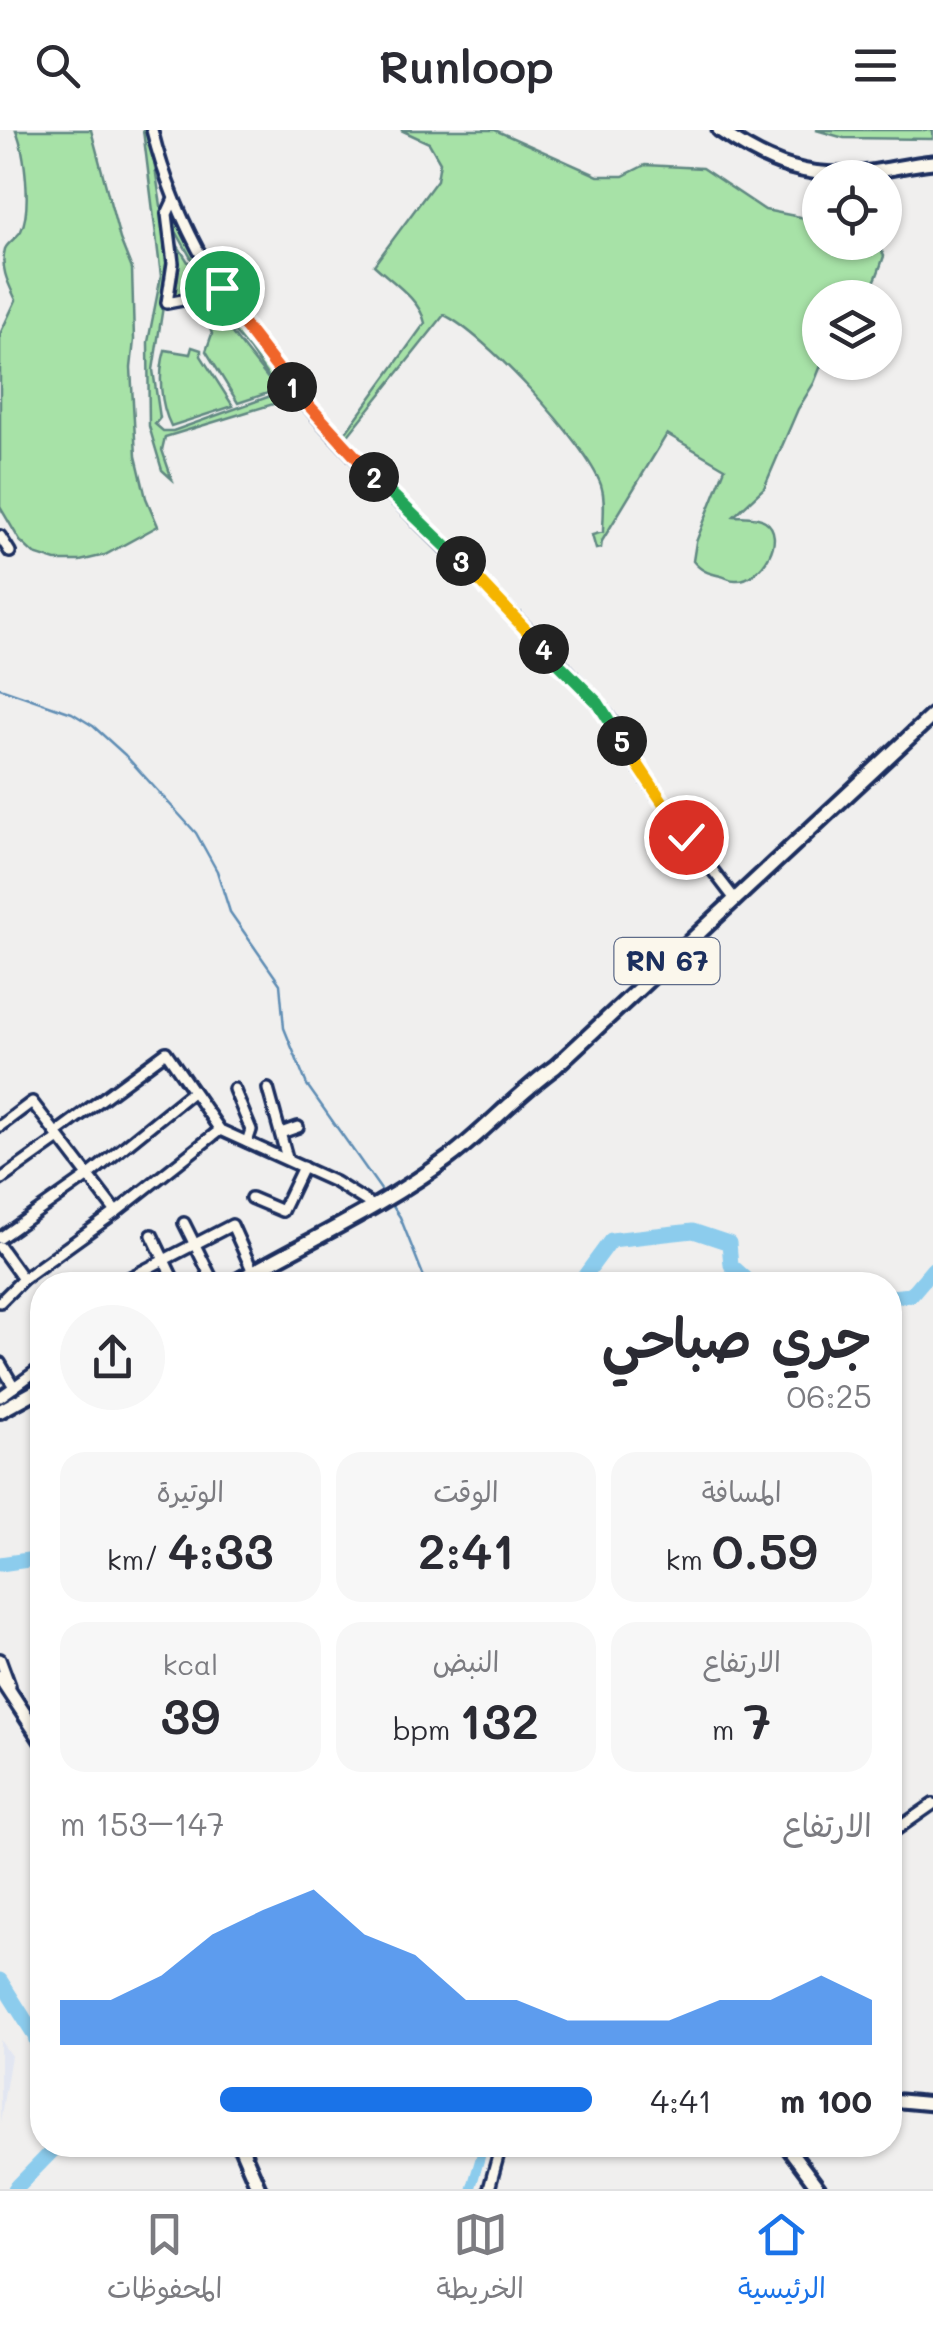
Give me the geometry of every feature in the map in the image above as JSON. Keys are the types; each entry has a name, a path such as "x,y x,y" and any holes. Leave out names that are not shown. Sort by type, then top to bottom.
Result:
{"main road":[{"path":"719,130 754,155 809,172 839,175 933,159"},
{"path":"729,130 757,150 810,165 872,165 933,159"},
{"name":"RN 67","path":"253,1272 439,1164 484,1128 522,1091 555,1067 933,715"},
{"path":"0,1411 30,1395"},
{"path":"0,1677 30,1722"},
{"path":"902,2101 933,2104"},
{"path":"245,2157 260,2189"},
{"path":"795,2157 819,2189"}],"street":[{"path":"152,130 174,199 196,246 247,329 298,396 380,484 482,582 598,703 677,825 734,898"},
{"path":"174,199 167,214 173,262 167,303 209,295"},
{"path":"0,536 10,552"},
{"path":"0,1180 166,1052 220,1130 381,1200"},
{"path":"234,1088 250,1130 247,1142"},
{"path":"268,1089 287,1158"},
{"path":"0,1238 88,1176 192,1092"},
{"path":"0,1126 32,1102 116,1212"},
{"path":"281,1133 298,1127"},
{"path":"33,1272 220,1130"},
{"path":"251,1198 282,1211 304,1166"},
{"path":"184,1223 208,1272"},
{"path":"141,1272 232,1225 253,1272"},
{"path":"152,1235 170,1272"},
{"path":"0,1247 23,1279"},
{"path":"0,1302 30,1274"},
{"path":"0,1363 14,1387"},
{"path":"0,1396 30,1376"},
{"path":"0,1659 15,1698"},
{"path":"902,1826 933,1804"},
{"path":"489,2189 497,2157"}],"shaded area":[{"path":"0,2040 11,2056 0,2122"}],"green space":[{"path":"16,130 91,130 120,239 132,269 131,368 136,456 146,498 158,526 105,555 80,561 56,561 34,554 20,541 0,507 0,334 16,300 3,263 6,247 21,231 27,195"},
{"path":"143,130 149,130 170,262 153,370 160,418 155,424 163,431 173,431 279,393 229,326 170,226 172,216 180,220 187,240 232,317 293,398 165,437 162,450 172,479 162,470 149,426 148,342 161,276"},
{"path":"401,130 495,130 598,176 623,176 645,165 702,168 765,210 802,217 802,260 882,260 875,280 802,280 802,380 815,380 798,409 764,488 734,516 757,518 771,528 773,546 755,573 733,580 705,571 693,561 696,542 725,468 667,434 601,548 596,549 592,535 603,532 604,503 592,466 532,391 483,343 444,315 346,438 344,435 425,323 411,298 374,265 437,180 440,162 429,143"},
{"path":"816,130 933,130 933,139 844,138"},
{"path":"176,243 206,290 173,298"},
{"path":"215,305 227,327 277,390 238,403 206,351 212,334 204,309"},
{"path":"192,347 201,350 233,406 171,426 161,389 165,350 190,354"}],"waterway":[{"path":"0,688 72,713 93,726 196,833 217,871 230,912 280,984 284,1028 307,1085 384,1194"},
{"path":"392,1205 422,1272"},
{"path":"588,1272 611,1240 693,1231 729,1243 731,1265 739,1272"},
{"path":"902,1296 911,1295 933,1269"},
{"path":"0,1564 30,1560"},
{"path":"0,1980 30,2028"},
{"path":"15,2189 46,2157"},
{"path":"471,2189 480,2157"}],"route":[{"path":"222,288 247,329 298,396 598,703 686,837"}]}
